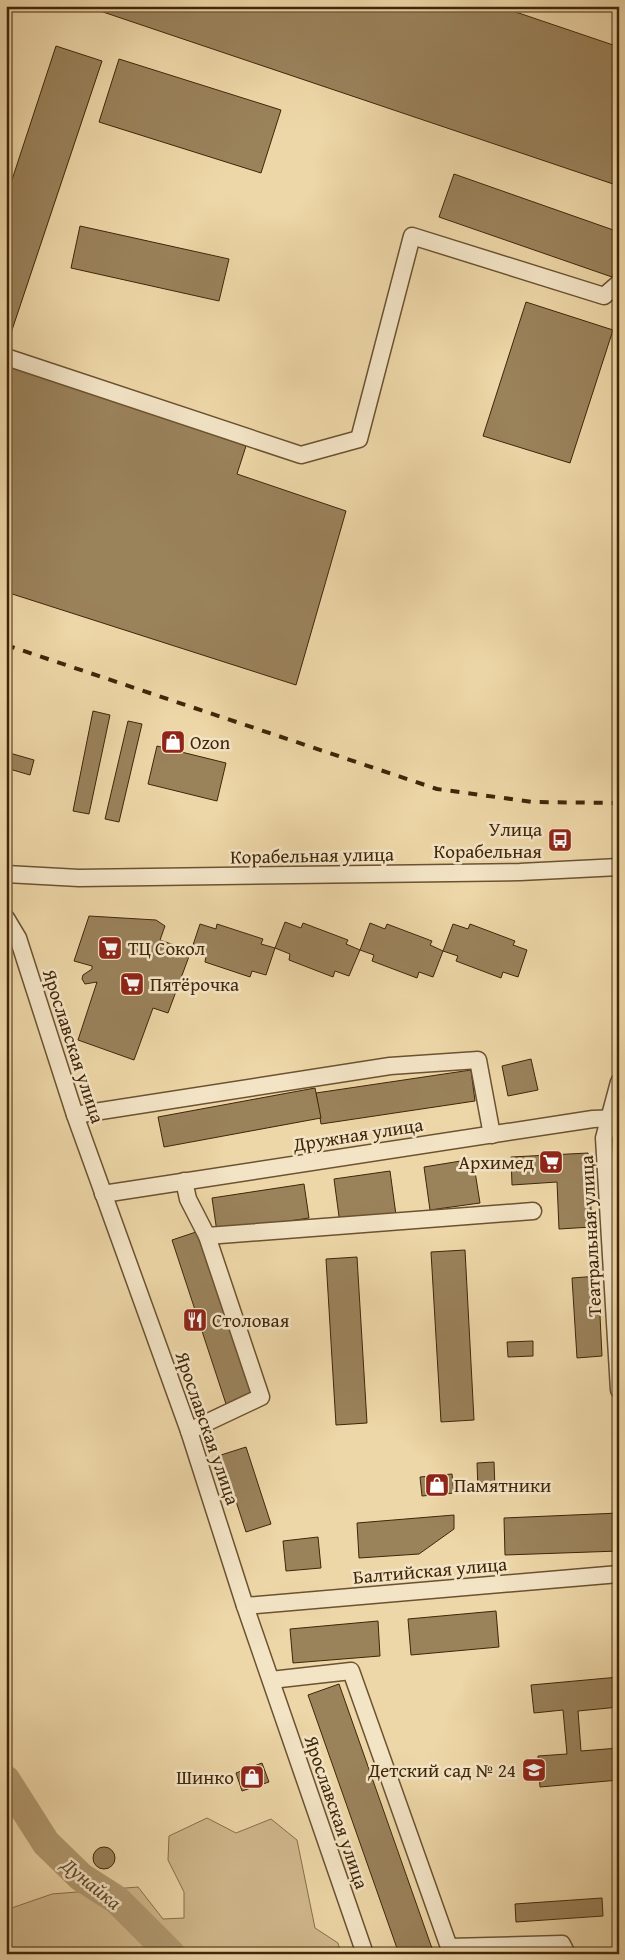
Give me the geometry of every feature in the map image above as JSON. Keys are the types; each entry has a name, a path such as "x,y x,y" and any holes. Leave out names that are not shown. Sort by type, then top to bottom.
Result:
{"street":[{"path":"6,357 301,454 359,439 412,236 604,296 619,283"},
{"name":"Корабельная улица","path":"6,874 79,878 512,873 619,867"},
{"name":"Ярославская улица","path":"6,918 18,938 75,1115 189,1431 245,1606 365,1954"},
{"path":"75,1115 390,1066 478,1060 492,1134"},
{"name":"Театральная улица","path":"619,1082 613,1118 604,1138 619,1390"},
{"name":"Дружная улица","path":"103,1194 492,1134 613,1118"},
{"path":"184,1181 188,1199 207,1236 262,1397 189,1431"},
{"path":"207,1236 533,1211"},
{"name":"Балтийская улица","path":"245,1606 619,1574"},
{"path":"271,1680 350,1671 449,1947 562,1944 568,1954"}],"shaded area":[{"path":"207,1818 236,1833 271,1819 297,1840 315,1928 338,1943 341,1954 6,1954 6,1910 52,1894 138,1887 163,1919 184,1918 184,1892 168,1860 169,1836"}],"building":[{"path":"102,6 498,6 619,47 619,186 100,11"},
{"path":"56,46 102,61 10,336 6,335 6,198"},
{"path":"119,59 281,110 261,173 99,122"},
{"path":"454,174 619,232 619,259 612,277 439,217"},
{"path":"80,226 229,259 219,301 71,268"},
{"path":"526,302 613,330 570,463 483,436"},
{"path":"6,364 246,446 237,474 346,511 296,685 6,592"},
{"path":"93,711 110,715 89,814 73,811"},
{"path":"128,721 142,724 119,822 105,819"},
{"path":"157,746 226,763 217,801 148,784"},
{"path":"6,752 34,760 30,775 6,768"},
{"path":"89,916 156,920 165,926 160,940 191,951 168,1013 153,1008 134,1060 78,1040 97,982 85,984 82,979 83,975 92,969 92,966 74,961"},
{"path":"285,922 301,928 303,923 348,940 346,944 360,950 349,976 335,971 333,977 289,960 290,954 275,948"},
{"path":"370,923 385,929 387,924 432,941 430,945 443,951 433,977 419,972 417,978 372,961 374,955 360,950"},
{"path":"200,924 216,929 217,924 263,939 261,944 275,948 266,975 252,971 250,977 205,962 206,956 191,951"},
{"path":"453,924 468,929 470,924 515,941 513,945 527,950 518,977 503,972 501,978 456,961 458,956 443,951"},
{"path":"531,1059 538,1090 508,1096 502,1066"},
{"path":"471,1070 475,1101 321,1124 316,1093"},
{"path":"315,1088 321,1118 164,1147 158,1117"},
{"path":"588,1153 592,1227 559,1229 557,1182 512,1185 511,1157"},
{"path":"473,1159 480,1203 430,1210 424,1167"},
{"path":"390,1171 396,1215 340,1224 334,1179"},
{"path":"304,1184 309,1218 217,1232 212,1198"},
{"path":"202,1230 256,1394 226,1404 172,1240"},
{"path":"465,1250 474,1420 441,1422 431,1252"},
{"path":"357,1257 367,1423 336,1425 326,1259"},
{"path":"598,1276 602,1356 577,1358 572,1278"},
{"path":"533,1341 533,1356 508,1357 507,1342"},
{"path":"246,1447 271,1524 246,1532 221,1455"},
{"path":"494,1462 495,1489 478,1490 477,1463"},
{"name":"Памятники","path":"452,1474 454,1493 422,1496 420,1477"},
{"path":"619,1513 619,1551 505,1555 504,1518"},
{"path":"454,1515 454,1529 419,1554 359,1558 357,1523"},
{"path":"318,1537 321,1568 286,1571 283,1541"},
{"path":"496,1611 499,1647 411,1655 408,1619"},
{"path":"378,1621 380,1656 293,1663 290,1629"},
{"path":"619,1677 619,1707 578,1711 581,1751 619,1748 619,1780 540,1787 538,1756 567,1754 563,1710 534,1713 531,1685"},
{"path":"339,1684 434,1954 399,1954 308,1695"},
{"name":"Шинко","path":"262,1763 269,1782 242,1791 236,1773"},
{"path":"104,1847 112,1850 115,1858 112,1866 104,1869 96,1866 93,1858 96,1850"},
{"path":"602,1898 603,1916 516,1922 515,1904"}],"waterway":[{"name":"Дунайка","path":"6,1780 46,1843 81,1877 117,1900 171,1954"}],"railway":[{"path":"6,645 437,789 533,802 619,803"}],"place":[{"name":"Ozon","path":"173,742"},
{"name":"Улица Корабельная","path":"560,840"},
{"name":"ТЦ Сокол","path":"110,948"},
{"name":"Пятёрочка","path":"132,984"},
{"name":"Архимед","path":"551,1162"},
{"name":"Столовая","path":"195,1320"},
{"name":"Памятники","path":"437,1485"},
{"name":"Детский сад № 24","path":"534,1770"},
{"name":"Шинко","path":"252,1777"}]}
